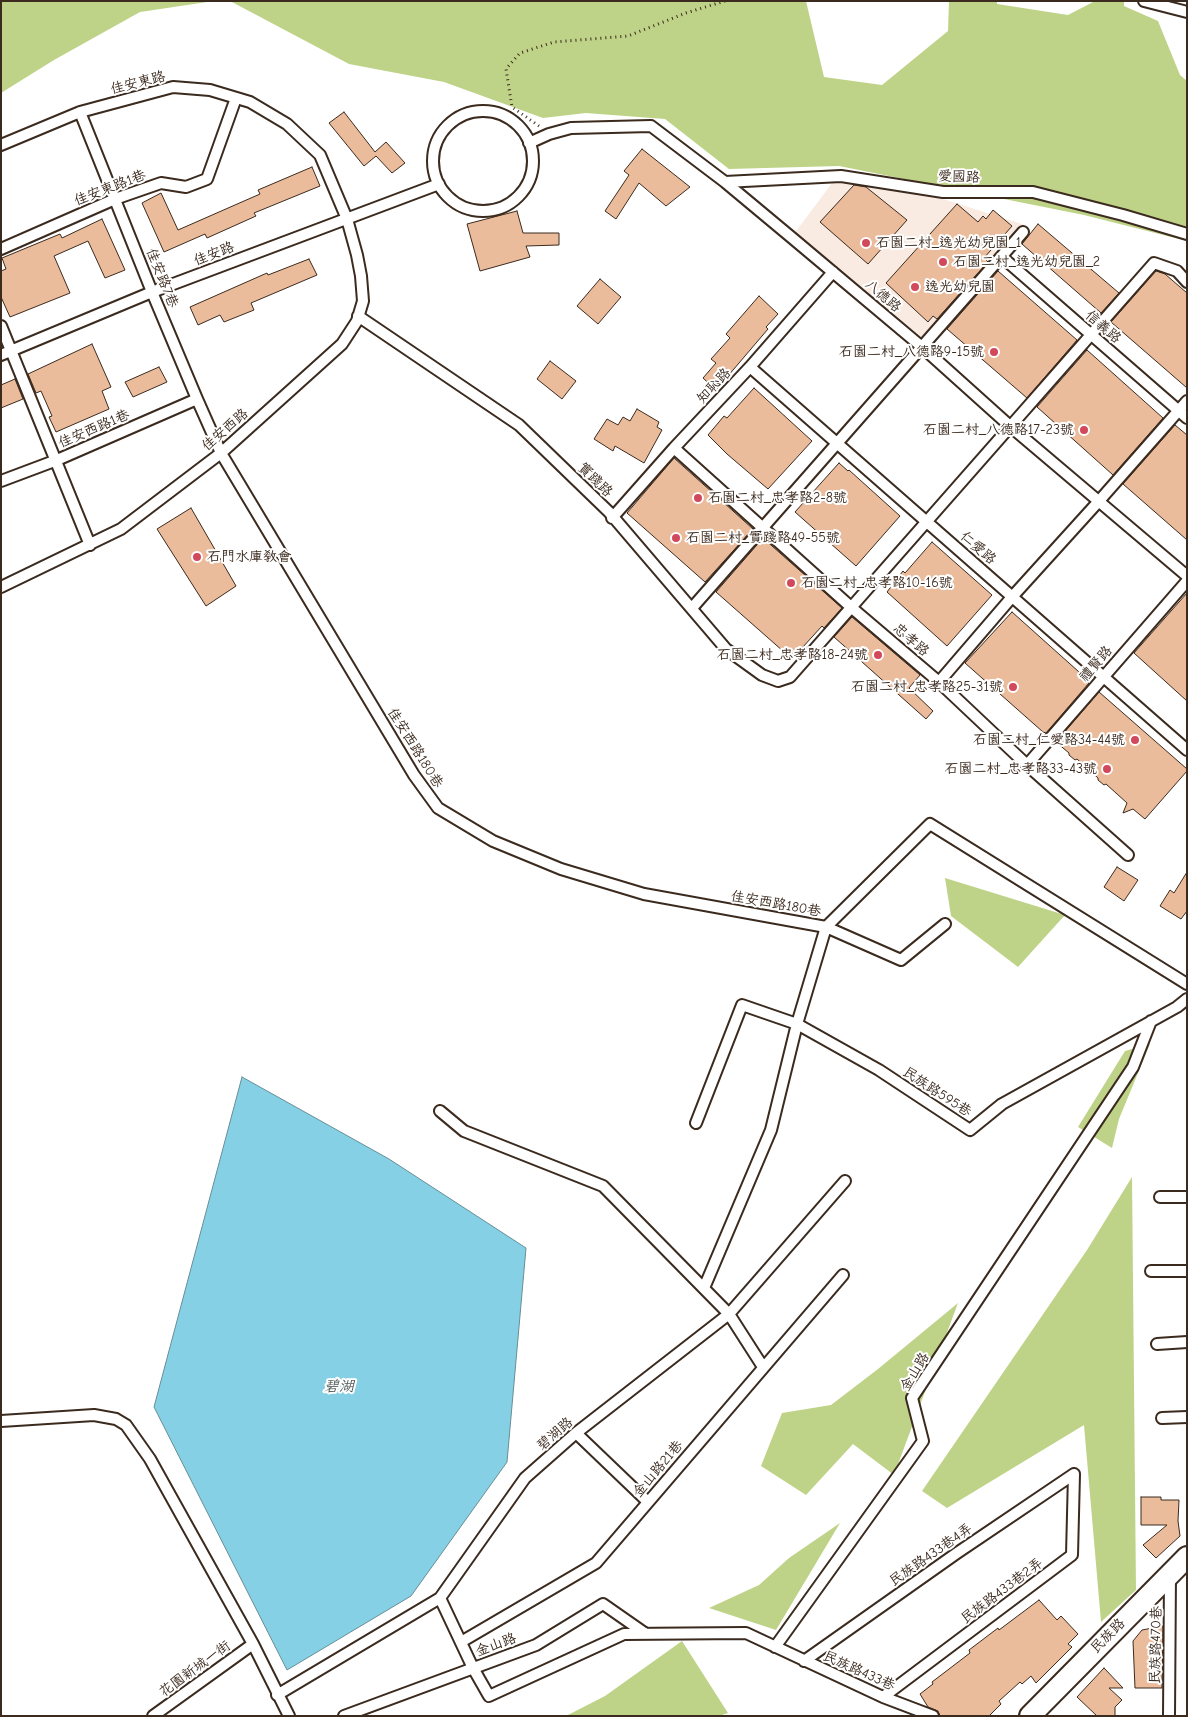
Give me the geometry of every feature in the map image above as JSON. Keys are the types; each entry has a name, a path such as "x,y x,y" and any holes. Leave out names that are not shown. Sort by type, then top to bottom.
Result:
{"street":[{"name":"民族路","path":"1030,1716 1187,1557"}],"lane":[{"path":"1144,1 1187,12"},
{"name":"佳安東路","path":"1,146 80,112 173,87 210,90 250,102 287,124 320,155 347,219"},
{"name":"佳安東路1巷","path":"1,249 114,199 161,183 186,187 207,179 236,98"},
{"path":"484,111 503,115 515,121 524,131 534,155 534,168 531,181 524,193 514,202 490,212 477,212 452,202 439,184 433,168 436,142 443,130 464,114 484,111"},
{"name":"佳安路7巷","path":"80,112 152,292 222,453"},
{"name":"八德路","path":"529,143 549,134 571,128 651,126 725,182 833,272 922,347 1011,427 1187,576"},
{"name":"愛國路","path":"725,182 841,176 943,192 1033,192 1187,234"},
{"name":"佳安路","path":"6,353 152,292 439,184"},
{"name":"佳安西路","path":"1,587 121,529 222,453 342,344 357,321 362,301 361,276 347,219"},
{"path":"692,608 1023,232"},
{"name":"信義路","path":"1002,256 1187,418"},
{"path":"852,608 1154,263 1176,271 1187,282"},
{"name":"知恥路","path":"612,518 674,448 750,368 833,272"},
{"name":"實踐路","path":"358,316 519,425 612,518 726,649 762,675 778,681 790,677 852,608"},
{"path":"1,326 6,353 57,460 90,545"},
{"name":"仁愛路","path":"750,368 1187,750"},
{"name":"佳安西路1巷","path":"1,482 57,460 197,399"},
{"path":"939,682 1012,597 1099,502 1187,401"},
{"name":"忠孝路","path":"674,448 852,608 939,682 1027,765 1128,855"},
{"name":"佳安西路180巷","path":"222,453 414,775 438,808 493,841 561,869 644,894 826,927 902,960 945,924"},
{"name":"禮賢路","path":"1027,765 1187,581"},
{"path":"704,1288 771,1130 797,1024 826,927 930,824 1187,984"},
{"name":"民族路595巷","path":"696,1123 742,1005 797,1024 879,1070 970,1130 1002,1104 1177,1007 1187,998"},
{"name":"金山路","path":"775,1647 923,1441 912,1398 1133,1067 1151,1021"},
{"path":"440,1111 464,1131 603,1186 729,1314 764,1367"},
{"name":"碧湖路","path":"277,1695 440,1598 525,1478 576,1433 729,1314 845,1181"},
{"path":"1160,1197 1187,1197"},
{"path":"1151,1271 1187,1271"},
{"name":"金山路21巷","path":"461,1642 596,1563 843,1275"},
{"path":"1157,1344 1187,1342"},
{"path":"1,1421 94,1415 116,1420 126,1425 150,1459 253,1644 289,1716"},
{"path":"1162,1418 1187,1417"},
{"path":"576,1433 648,1502"},
{"name":"民族路433巷4弄","path":"804,1660 957,1552 1074,1474"},
{"name":"民族路433巷2弄","path":"883,1697 1072,1555 1074,1474"},
{"name":"民族路470巷","path":"1169,1716 1170,1574"},
{"path":"440,1598 473,1668 489,1696 624,1634 746,1633 775,1647"},
{"name":"金山路","path":"344,1716 536,1645 603,1604 646,1634"},
{"name":"花園新城一街","path":"153,1716 253,1644"},
{"name":"民族路433巷","path":"775,1647 883,1697 934,1716"}],"path":[{"path":"549,134 512,107 506,69 520,53 554,42 628,36 686,13 725,1"}],"shaded area":[{"name":"逸光幼兒園","path":"844,180 921,192 1025,225 925,340 794,234 832,183"}],"green space":[{"path":"1,1 214,1 140,12 54,60 1,93"},
{"path":"230,1 806,1 824,77 882,85 948,31 949,1 997,1 997,4 1068,15 1095,1 1124,1 1124,6 1158,21 1180,75 1187,81 1187,241 1084,215 839,166 729,169 665,119 586,113 543,118 444,82 349,64"},
{"path":"945,878 1065,915 1018,967 951,916"},
{"path":"1150,1044 1119,1119 1112,1148 1078,1127 1125,1051"},
{"path":"1132,1177 1136,1590 1101,1622 1084,1425 947,1508 922,1491 1087,1250"},
{"path":"958,1303 894,1475 853,1444 806,1495 761,1466 782,1413 831,1405"},
{"path":"840,1523 776,1630 709,1608 759,1585 789,1558"},
{"path":"682,1641 728,1713 719,1716 566,1716 605,1696"}],"water":[{"name":"碧湖","path":"242,1077 389,1159 526,1248 507,1462 411,1596 287,1670 154,1407"}],"building":[{"path":"344,112 375,152 386,142 405,163 392,173 376,156 364,166 329,123"},
{"path":"642,149 690,187 666,206 639,183 616,219 605,211 629,175 624,171"},
{"path":"312,167 320,186 254,213 256,216 207,238 205,234 164,252 142,203 161,193 178,230 260,194 258,190"},
{"name":"石園二村_逸光幼兒園_1","path":"854,185 866,187 907,220 868,264 820,222"},
{"name":"石園二村_逸光幼兒園_2","path":"957,204 978,222 983,216 986,219 993,210 1012,226 984,258 988,262 937,319 933,316 928,322 886,283"},
{"path":"517,211 523,233 559,233 559,245 526,246 530,257 480,271 467,224"},
{"path":"102,219 125,270 105,278 88,241 54,256 70,293 10,317 1,297 1,271 6,269 2,258 60,234 62,238"},
{"path":"1038,224 1119,293 1101,313 1022,244"},
{"path":"309,259 317,275 251,303 254,310 224,322 220,315 198,325 190,307 267,273 268,275"},
{"path":"998,271 1077,340 1027,398 947,329"},
{"path":"1156,271 1165,274 1187,293 1187,388 1111,322"},
{"path":"600,279 621,297 598,324 577,306"},
{"path":"759,296 778,314 766,327 768,329 716,390 703,378 716,363 711,359 730,338 726,334"},
{"path":"92,344 111,387 102,391 109,409 56,432 49,417 52,416 41,391 36,393 28,374"},
{"path":"1087,350 1163,418 1113,475 1037,407"},
{"path":"550,361 576,381 562,399 537,379"},
{"path":"159,367 167,382 133,397 125,382"},
{"path":"15,379 23,399 1,408 1,385"},
{"path":"754,388 812,441 768,489 708,435 724,416 727,418"},
{"path":"637,409 659,422 657,427 662,430 644,463 615,446 613,451 594,439 607,419 618,425 623,417 630,421"},
{"path":"1175,425 1187,435 1187,540 1123,484"},
{"path":"674,458 753,529 705,582 627,513"},
{"path":"839,463 900,516 856,566 795,512"},
{"name":"石門水庫教會","path":"191,508 236,586 206,606 157,529"},
{"path":"763,538 842,608 824,628 822,626 792,659 716,592"},
{"path":"932,542 992,595 947,646 887,592 903,571 905,573"},
{"path":"1187,593 1187,701 1134,653"},
{"path":"1012,612 1088,680 1089,683 1046,733 965,663"},
{"name":"石園二村_忠孝路18-24號","path":"852,617 920,675 909,688 933,711 926,719 834,637"},
{"path":"1099,692 1187,769 1145,819 1133,809 1123,813 1127,803 1056,742"},
{"path":"1117,867 1138,880 1124,901 1104,887"},
{"path":"1187,872 1187,911 1181,919 1160,906 1170,890 1174,893"},
{"path":"1141,1497 1161,1497 1161,1500 1179,1500 1178,1521 1180,1536 1156,1558 1143,1545 1167,1525 1141,1525"},
{"path":"1039,1600 1057,1620 1061,1616 1078,1634 1068,1644 1072,1647 1036,1683 1031,1676 1022,1684 1020,1682 999,1701 1001,1704 989,1716 940,1716 938,1711 928,1707 920,1694 933,1684 932,1682 970,1653 969,1650"},
{"path":"1163,1626 1162,1688 1135,1688 1133,1641 1142,1630"},
{"path":"1104,1668 1123,1688 1109,1688 1122,1700 1115,1707 1115,1716 1097,1716 1077,1697"}],"place":[{"name":"石園二村_逸光幼兒園_1","path":"866,243"},
{"name":"石園二村_逸光幼兒園_2","path":"943,262"},
{"name":"逸光幼兒園","path":"915,287"},
{"name":"石園二村_八德路9-15號","path":"994,352"},
{"name":"石園二村_八德路17-23號","path":"1084,430"},
{"name":"石園二村_忠孝路2-8號","path":"698,498"},
{"name":"石園二村_實踐路49-55號","path":"676,538"},
{"name":"石門水庫教會","path":"197,557"},
{"name":"石園二村_忠孝路10-16號","path":"791,583"},
{"name":"石園二村_忠孝路18-24號","path":"878,655"},
{"name":"石園二村_忠孝路25-31號","path":"1013,687"},
{"name":"石園二村_仁愛路34-44號","path":"1135,740"},
{"name":"石園二村_忠孝路33-43號","path":"1107,769"}]}
